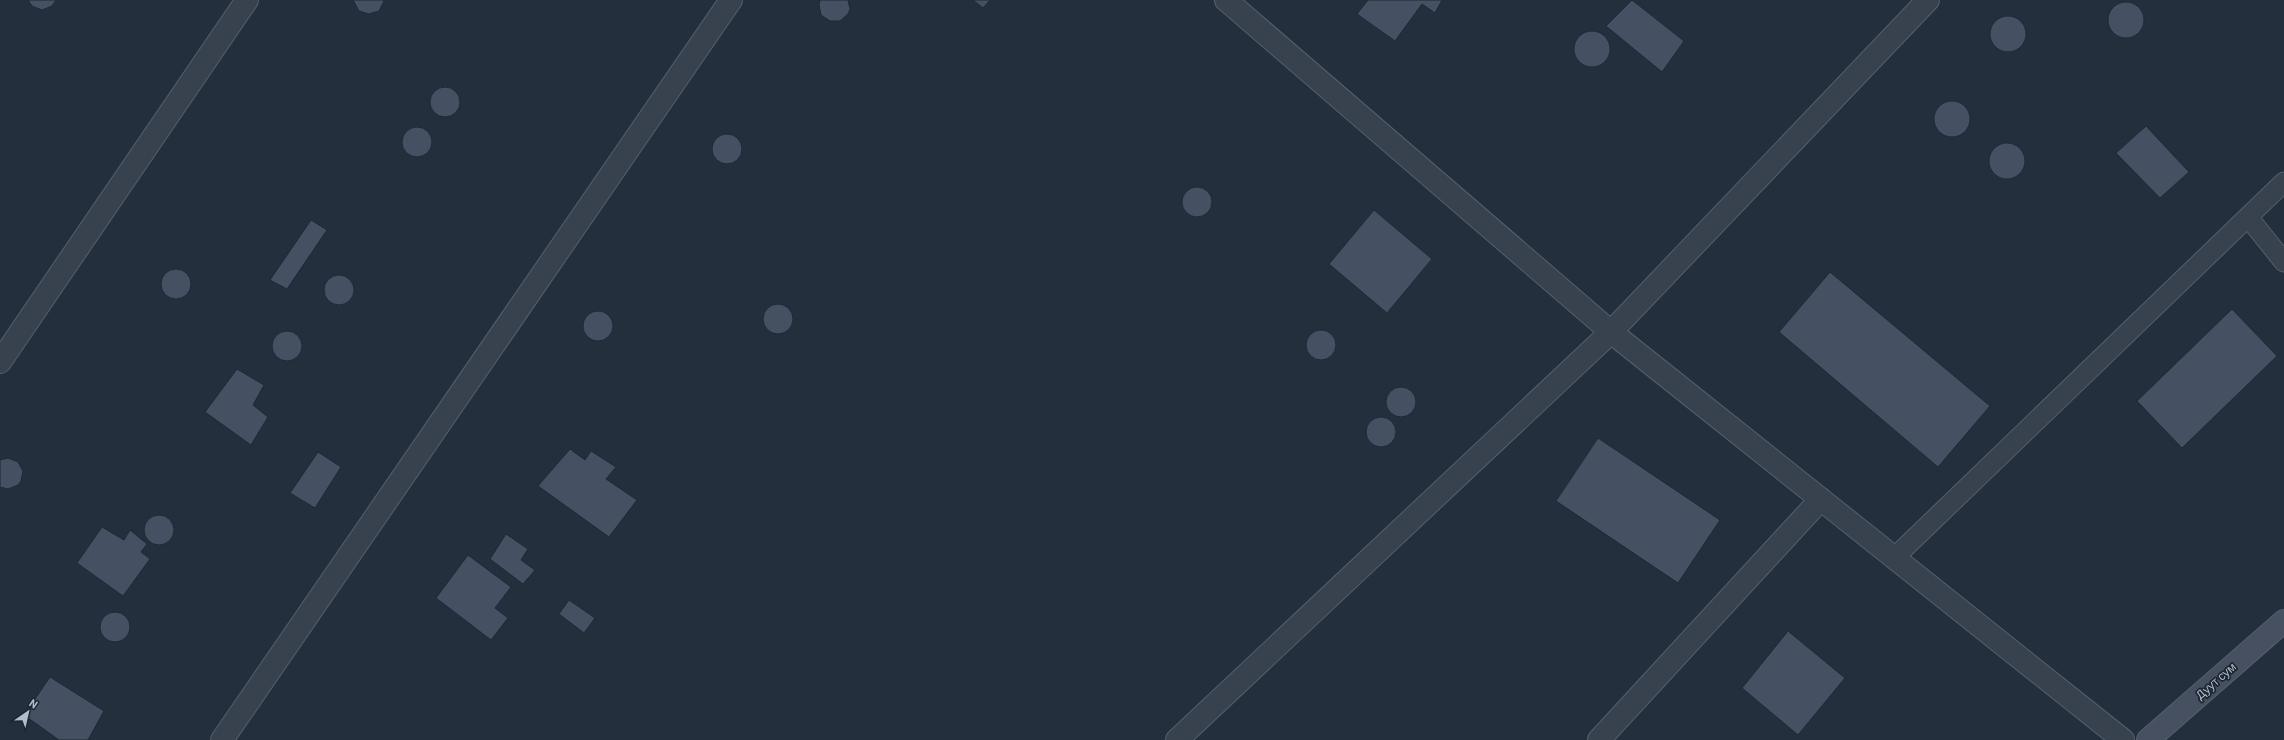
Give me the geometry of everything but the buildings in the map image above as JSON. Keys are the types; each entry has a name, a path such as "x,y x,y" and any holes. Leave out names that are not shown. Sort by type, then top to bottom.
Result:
{"main road":[{"name":"Дуут сум","path":"2148,740 2284,621"}],"street":[{"path":"0,362 247,0"},
{"path":"222,740 731,0"},
{"path":"1226,0 1611,332 2123,740"},
{"path":"1177,740 1611,332 1928,0"},
{"path":"1599,740 1821,499"}],"lane":[{"path":"1894,558 2284,182"},
{"path":"2248,217 2284,262"}]}
